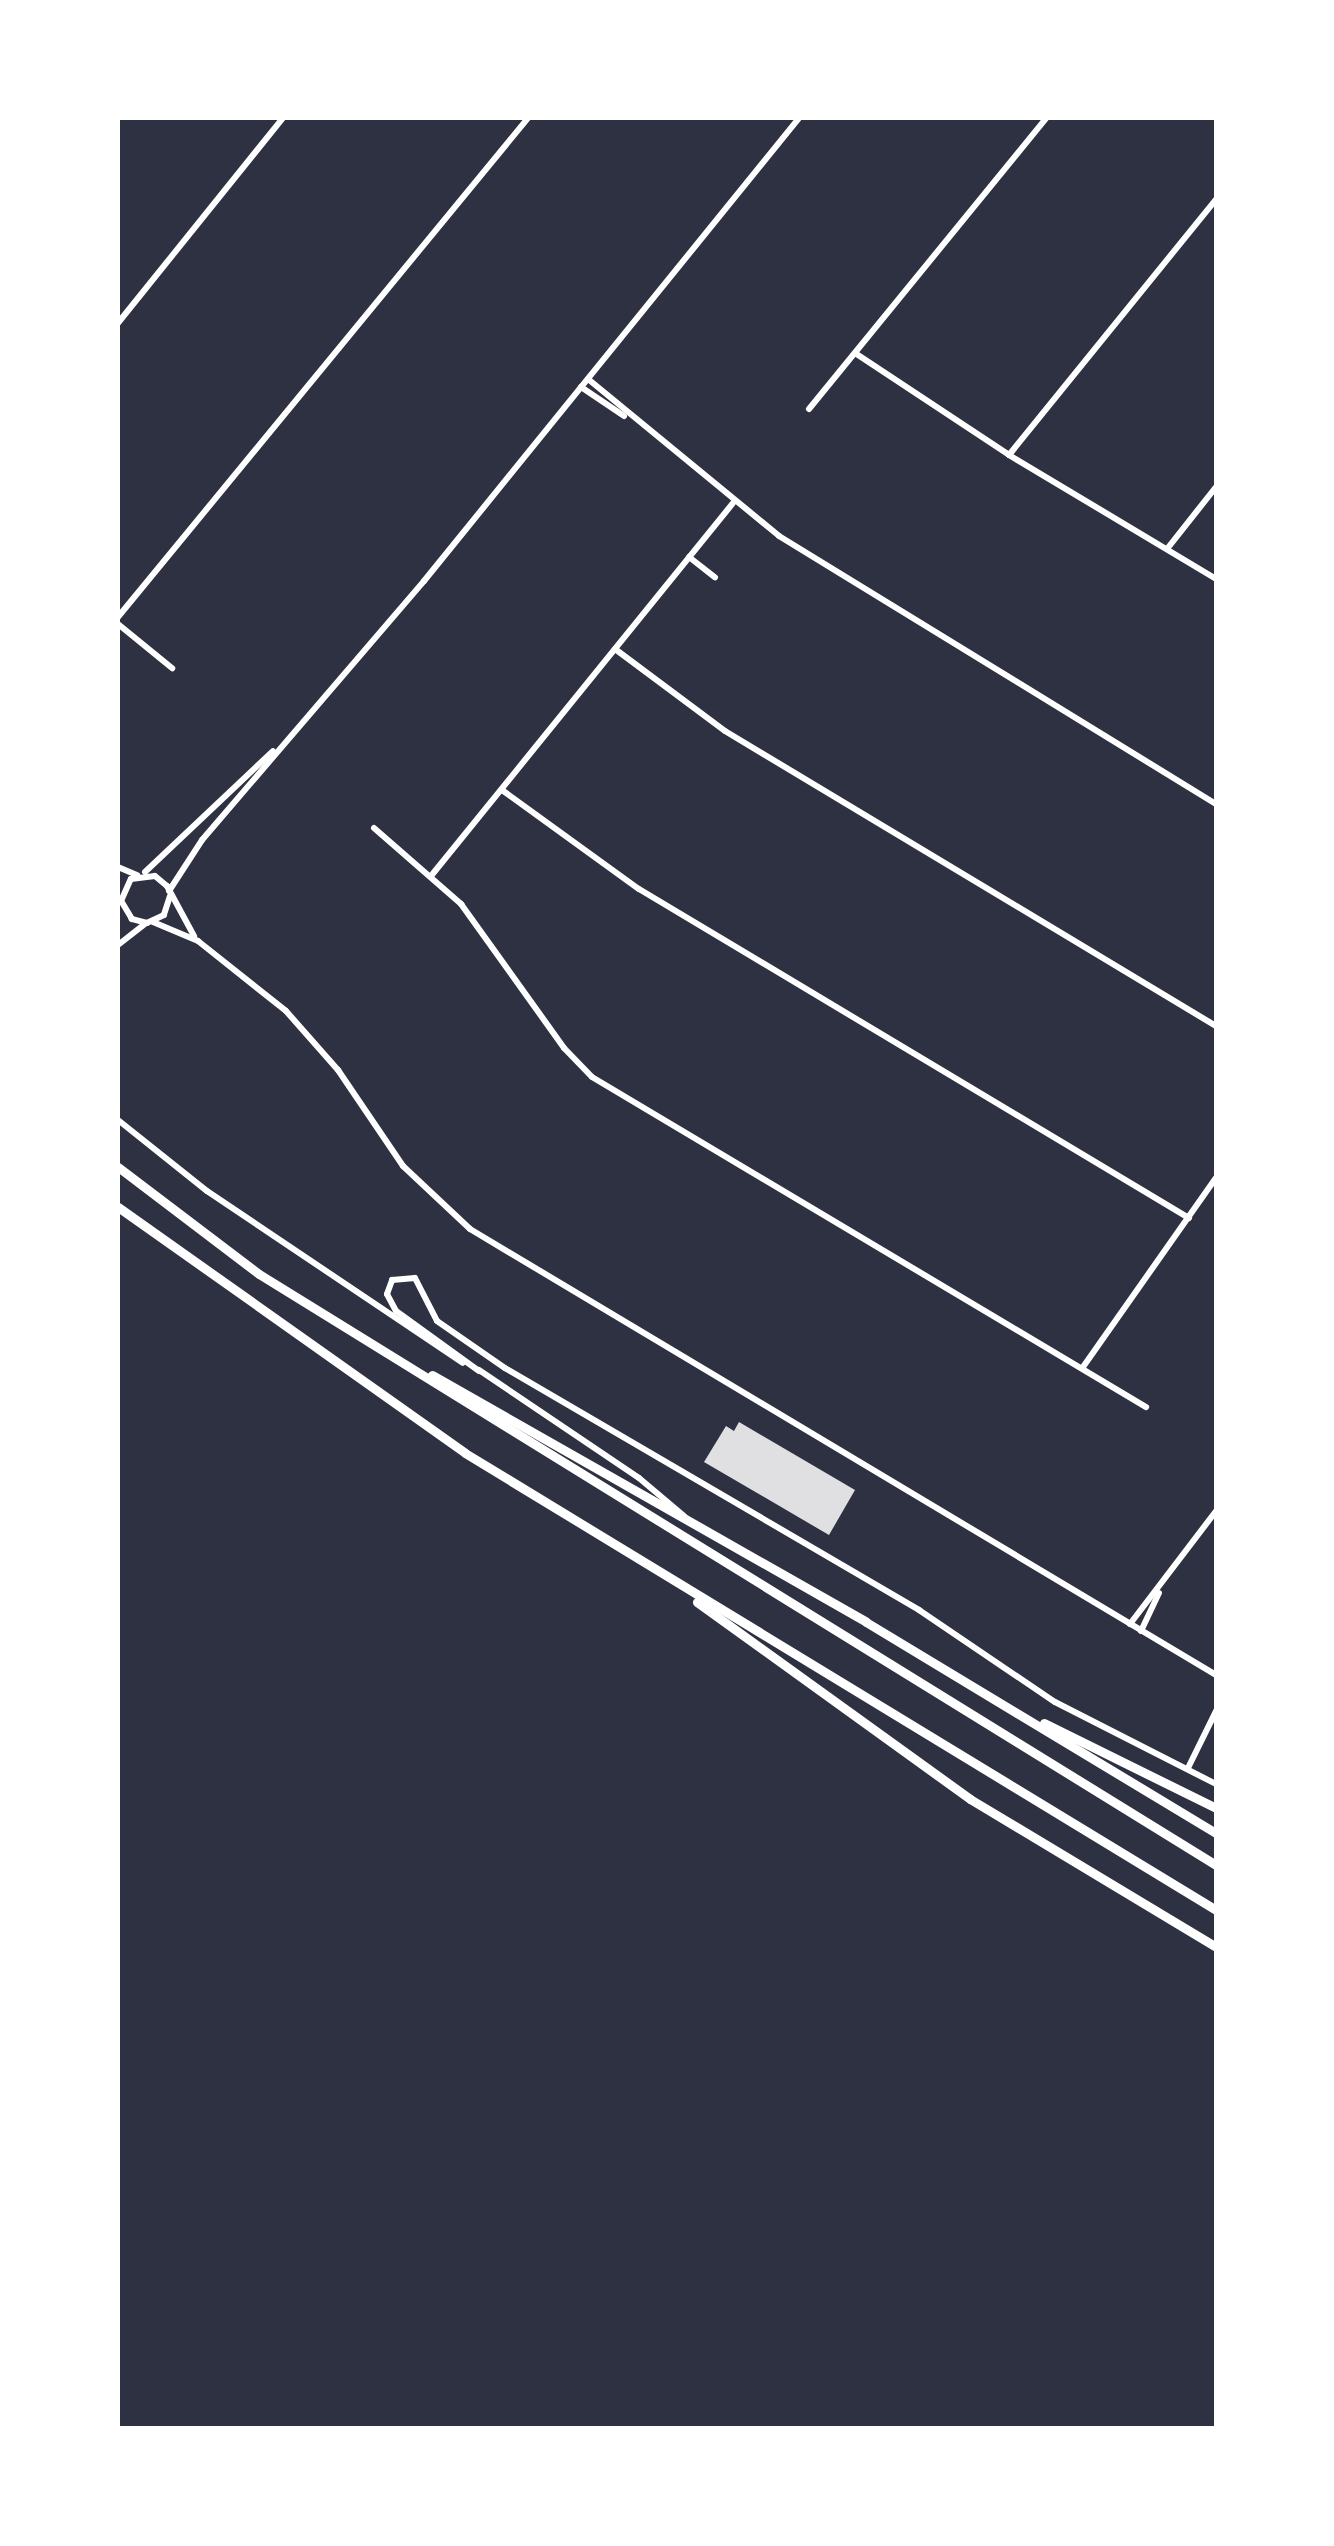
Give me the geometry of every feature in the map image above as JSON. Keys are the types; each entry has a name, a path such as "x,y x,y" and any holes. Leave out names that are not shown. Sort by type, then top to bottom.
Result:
{"main road":[{"path":"118,1167 260,1274 1216,1865"},
{"path":"118,1207 380,1398 671,1581 1216,1910"},
{"path":"398,1359 1018,1712 1216,1832"},
{"path":"671,1581 864,1728 1216,1947"},
{"path":"1018,1712 1216,1808"}],"street":[{"path":"118,323 282,118"},
{"path":"118,945 168,909 169,893 202,840 588,379 799,118"},
{"path":"810,409 1046,118"},
{"path":"172,668 118,620 525,119"},
{"path":"1009,456 1216,199"},
{"path":"855,353 1009,456 1216,579"},
{"path":"588,379 629,419 732,503 952,648 1216,804"},
{"path":"580,388 629,419"},
{"path":"1166,549 1216,487"},
{"path":"430,876 732,503"},
{"path":"689,557 715,577"},
{"path":"614,649 725,730 1216,1026"},
{"path":"286,740 139,875 119,900 132,920 198,941 308,1032 403,1166 470,1230 1216,1675"},
{"path":"502,790 628,882 1189,1218"},
{"path":"374,828 474,920 564,1048 592,1077 1146,1407"},
{"path":"118,867 160,879 198,941"},
{"path":"118,1120 223,1202 656,1490 687,1522"},
{"path":"1083,1367 1216,1178"},
{"path":"479,1370 396,1311 387,1294 392,1280 415,1278 437,1320 529,1383 690,1473 919,1610 1054,1702 1216,1784"},
{"path":"1130,1624 1216,1511"},
{"path":"1142,1631 1161,1588"},
{"path":"1188,1768 1216,1711"}],"building":[{"path":"739,1422 855,1490 829,1535 704,1462 726,1426 734,1431"}]}
